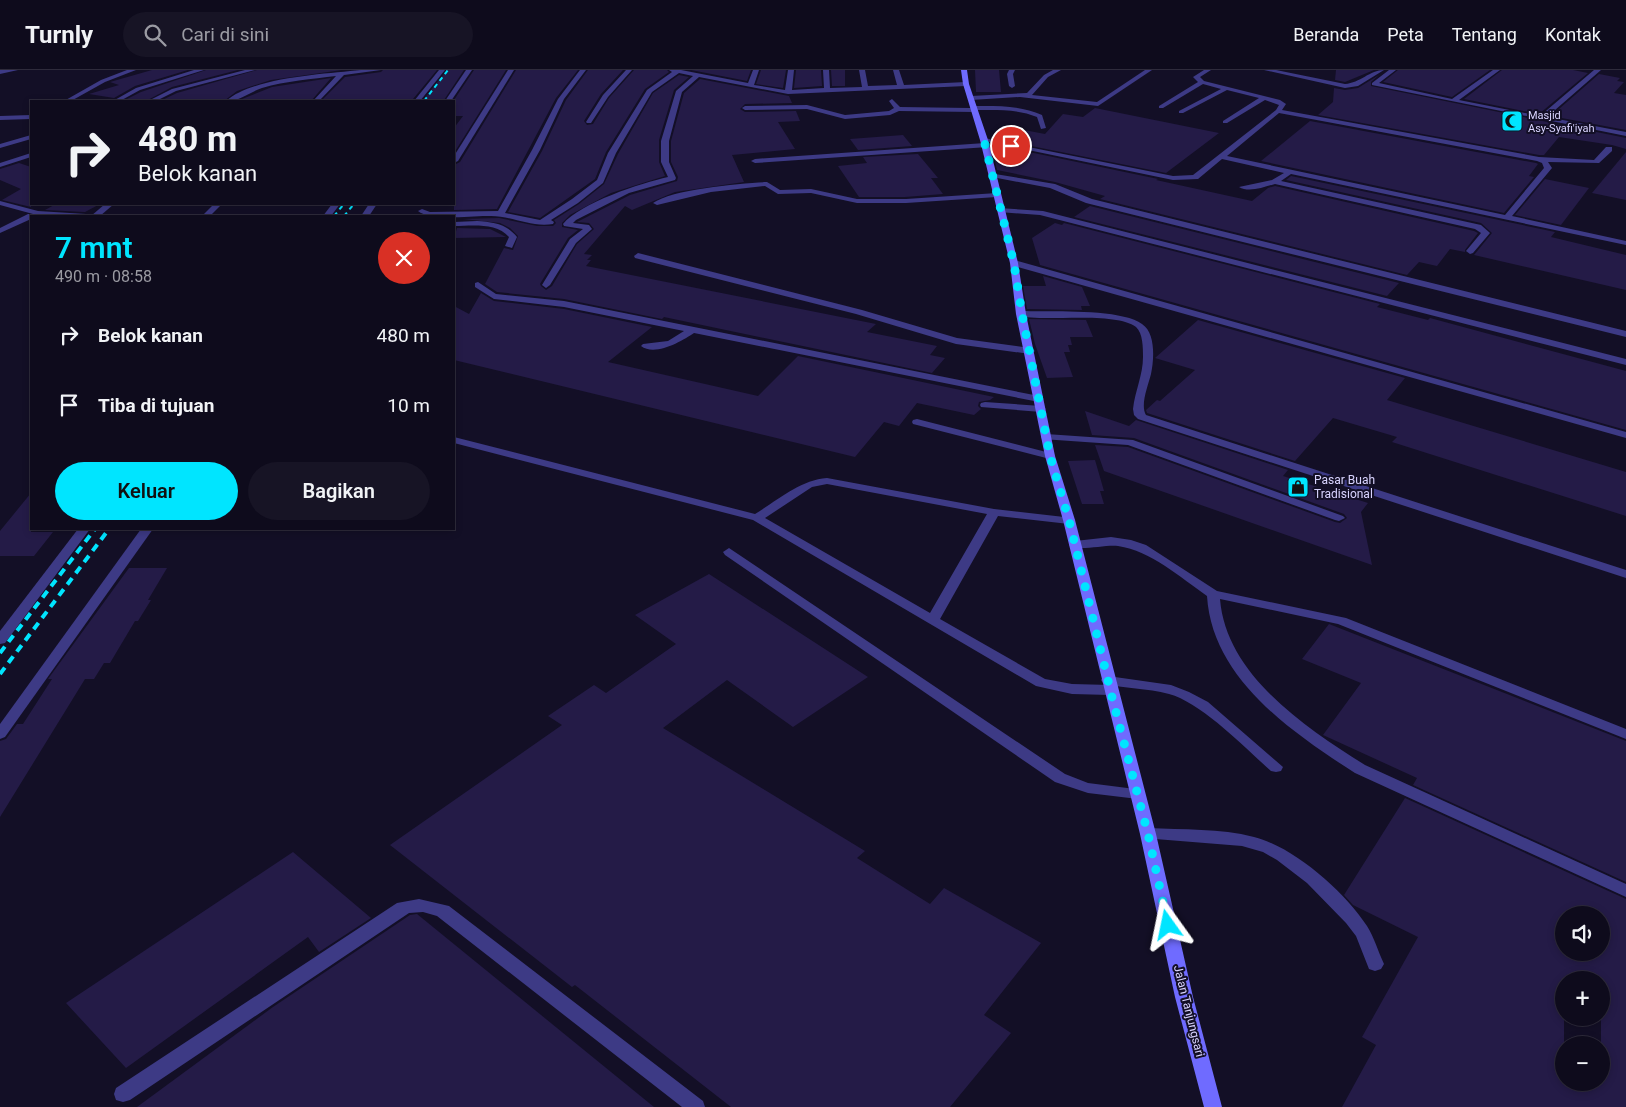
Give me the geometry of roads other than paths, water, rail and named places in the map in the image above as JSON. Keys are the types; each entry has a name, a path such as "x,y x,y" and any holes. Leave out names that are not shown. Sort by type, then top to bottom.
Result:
{"main road":[{"name":"Jalan Tanjungsari","path":"964,70 966,84 1002,210 1050,456 1069,520 1109,685 1138,794 1184,998 1213,1107"}],"street":[{"path":"0,72 15,70"},
{"path":"69,100 103,81 133,70"},
{"path":"118,100 138,89 201,70"},
{"path":"152,100 174,90 252,70"},
{"path":"231,100 246,91 271,85 378,70"},
{"path":"418,100 442,70"},
{"path":"449,100 469,70"},
{"path":"455,159 511,70"},
{"path":"497,214 504,209 561,99 583,70"},
{"path":"589,122 605,96 629,70"},
{"path":"717,80 721,70"},
{"path":"750,86 756,70"},
{"path":"788,92 791,70"},
{"path":"826,70 827,90"},
{"path":"862,70 865,88"},
{"path":"896,70 901,87"},
{"path":"1012,70 1010,74 1012,86"},
{"path":"745,108 807,107 845,116 890,113 898,109 973,105 1022,96 1033,92 1046,76 1058,70"},
{"path":"1022,96 1098,104 1149,70"},
{"path":"755,161 984,143 1173,178 1195,177 1278,111 1283,104 1265,97 1202,82 1196,78 1208,70"},
{"path":"1267,70 1345,86 1356,85 1381,70"},
{"path":"1393,70 1374,82 1374,84 1626,134"},
{"path":"1453,101 1497,70"},
{"path":"1541,118 1598,70"},
{"path":"542,222 575,201 600,181 612,153 649,91 675,71 788,92 966,84"},
{"path":"317,100 342,74"},
{"path":"570,221 626,191 672,178 665,162 665,141 679,91 697,76"},
{"path":"1161,107 1202,82"},
{"path":"1182,112 1227,88"},
{"path":"1225,122 1265,97"},
{"path":"892,101 898,109"},
{"path":"973,105 1034,113 1040,116 1043,128"},
{"path":"1278,111 1545,162 1548,168 1507,217"},
{"path":"0,118 30,116"},
{"path":"0,146 30,138"},
{"path":"1539,160 1594,162 1599,161 1609,149"},
{"path":"0,165 29,157"},
{"path":"1221,157 1626,243"},
{"path":"1243,187 1255,187 1276,182 1291,171"},
{"path":"992,175 1052,186 1088,201 1626,334"},
{"path":"1276,182 1478,227 1486,233 1470,251"},
{"path":"657,203 681,195 761,184 770,184 775,192 811,191 857,201 906,201 997,195"},
{"path":"0,203 34,215"},
{"path":"96,215 109,205"},
{"path":"207,215 217,205"},
{"path":"423,210 429,214 497,214 542,222 570,221 588,227 573,241 546,285"},
{"path":"1002,210 1040,213 1626,362"},
{"path":"0,231 30,217"},
{"path":"455,224 503,228 512,233 513,237 509,246"},
{"path":"638,256 859,312 956,341 1030,351"},
{"path":"1014,264 1626,435"},
{"path":"478,285 494,296 564,304 1040,404"},
{"path":"1022,314 1108,318 1130,321 1141,327 1145,334 1149,359 1138,408 1139,415 1142,417 1626,574"},
{"path":"646,346 670,344 692,330"},
{"path":"985,405 1040,404"},
{"path":"917,422 1050,456"},
{"path":"1046,437 1129,442 1339,518"},
{"path":"455,440 757,518 1042,683 1072,689 1109,685 1171,690 1203,705 1276,767"},
{"path":"757,518 808,485 827,481 994,512 1069,520"},
{"path":"933,620 994,512"},
{"path":"0,640 83,530"},
{"path":"0,734 146,530"},
{"path":"1074,545 1111,541 1131,544 1164,561 1213,594 1341,622 1626,734"},
{"path":"729,552 1060,778 1078,786 1138,794"},
{"path":"1213,594 1214,614 1221,635 1231,655 1253,684 1307,732 1337,755 1360,769 1626,890"},
{"path":"1148,834 1204,836 1254,842 1282,855 1346,909 1362,932 1375,964"},
{"path":"123,1094 394,914 411,905 424,904 444,911 696,1107"}],"railway":[{"path":"425,100 448,70"},
{"path":"335,215 343,205"},
{"path":"345,215 353,205"},
{"path":"0,653 94,530"},
{"path":"0,674 108,530"}],"place":[{"name":"Masjid Asy-Syafi'iyah","path":"1512,121"},
{"name":"Pasar Buah Tradisional","path":"1298,487"}]}
